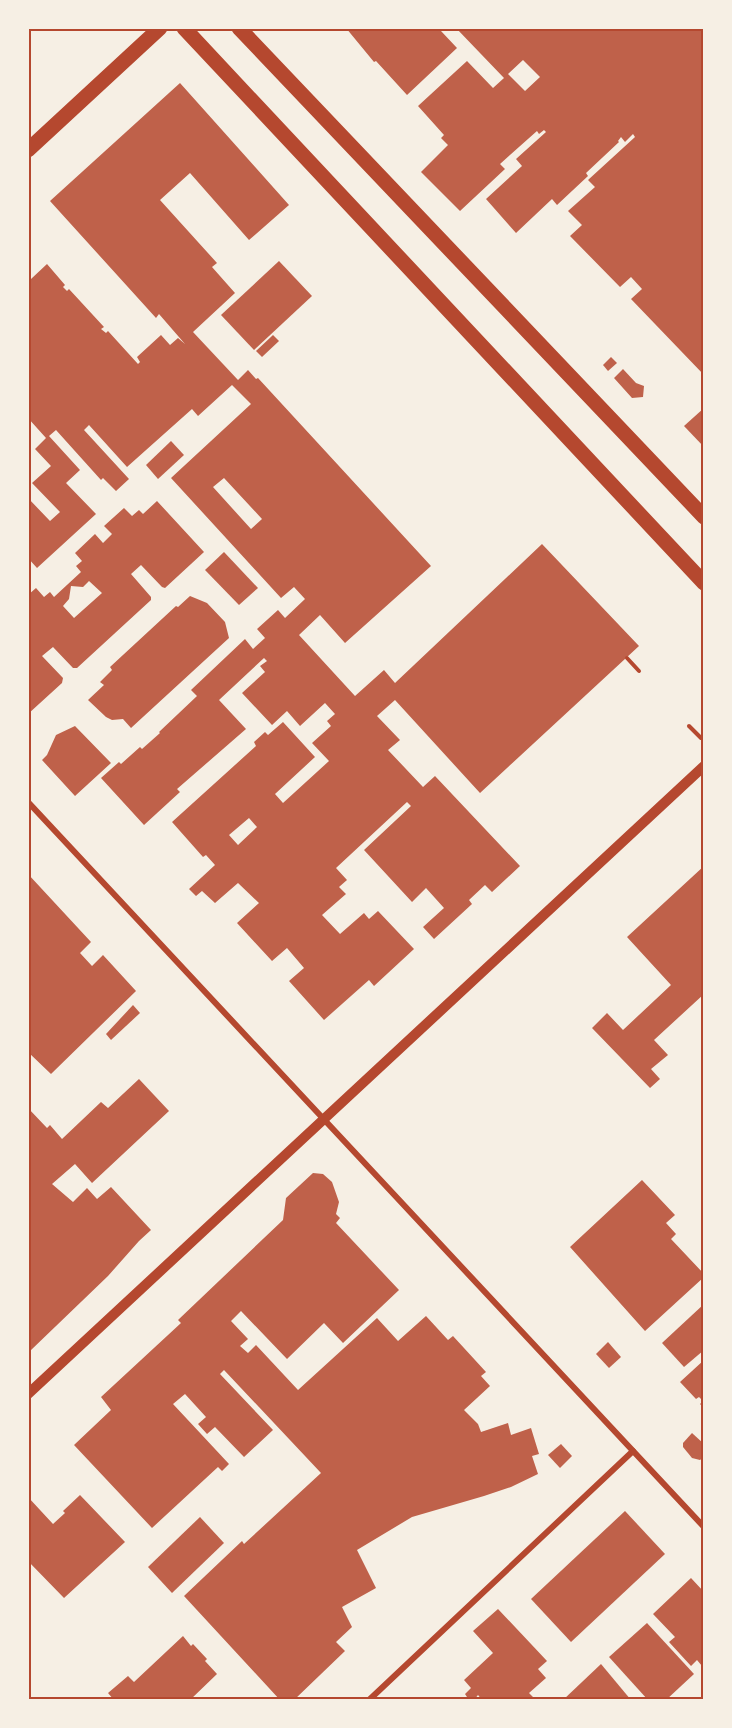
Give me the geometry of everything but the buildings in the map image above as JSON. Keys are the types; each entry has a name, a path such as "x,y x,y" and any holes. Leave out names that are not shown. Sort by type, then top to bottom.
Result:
{"main road":[{"path":"28,150 160,28"},
{"path":"184,28 704,583"},
{"path":"239,28 704,517"}],"street":[{"path":"28,1394 704,766"},
{"path":"28,802 704,1527"},
{"path":"369,1700 633,1451"}],"path":[{"path":"627,658 639,672"},
{"path":"689,726 701,738"}]}
